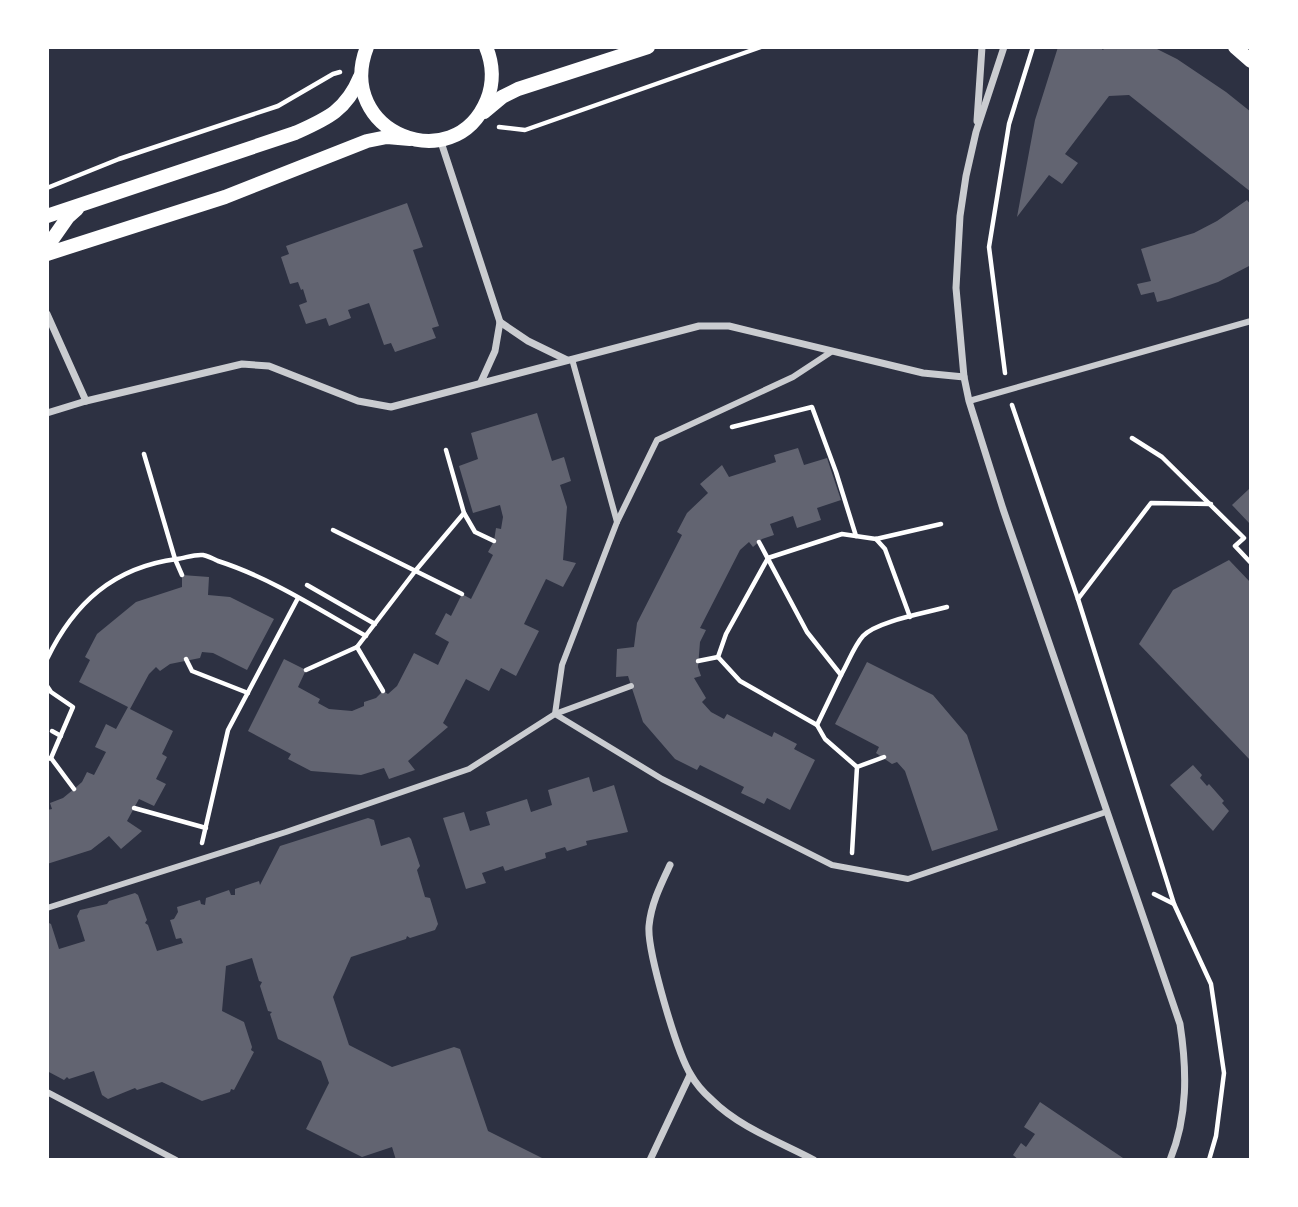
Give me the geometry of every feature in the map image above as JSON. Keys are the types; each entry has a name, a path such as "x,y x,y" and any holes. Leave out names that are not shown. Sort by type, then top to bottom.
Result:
{"main road":[{"path":"47,216 316,124 345,105 361,72 367,47"},
{"path":"472,122 486,103 492,83 491,64 486,47"},
{"path":"47,254 225,197 366,141 387,137 430,141 456,134 502,97 518,89 648,47"},
{"path":"1235,47 1251,61"},
{"path":"361,72 365,98 375,117 390,131 410,139"},
{"path":"47,247 68,216 84,204"}],"street":[{"path":"976,132 982,47"},
{"path":"1004,47 976,132 966,176 957,244 958,321 964,377 1006,520 1176,1011 1185,1060 1181,1123 1170,1160"},
{"path":"440,139 500,321 495,351 481,382"},
{"path":"47,314 86,401"},
{"path":"500,321 528,341 570,360 617,522"},
{"path":"969,401 1251,321"},
{"path":"47,413 86,401 242,364 269,366 358,401 391,407 682,330 714,326 729,326 923,373 964,377"},
{"path":"555,714 562,665 617,522 656,440 793,377 831,352"},
{"path":"47,908 469,769 555,714 631,686"},
{"path":"555,714 662,779 832,865 908,879 1106,813"},
{"path":"670,864 656,897 649,926 651,955 690,1075 710,1099 731,1117 814,1160"},
{"path":"650,1160 690,1075"},
{"path":"47,1092 176,1160"}],"path":[{"path":"472,122 525,130 761,47"},
{"path":"1033,47 1009,124 989,247 1007,389 1077,598 1174,904 1211,984 1224,1073 1216,1136 1209,1160"},
{"path":"47,188 119,159 278,106 333,74 361,72"},
{"path":"723,409 729,427 812,407 856,536"},
{"path":"1132,438 1162,457 1244,538 1235,546 1251,563"},
{"path":"446,450 464,513 475,532 494,541"},
{"path":"144,454 182,575"},
{"path":"1077,598 1151,503 1211,505"},
{"path":"306,670 357,647 464,513"},
{"path":"718,657 726,634 768,558 842,534 876,539 941,524"},
{"path":"333,530 462,594"},
{"path":"876,539 886,549 910,618"},
{"path":"759,542 807,632 841,675"},
{"path":"47,659 57,638 73,616 104,585 134,568 157,561 202,555 256,575 366,636"},
{"path":"307,585 375,624"},
{"path":"199,860 229,730 298,598"},
{"path":"817,725 863,635 895,619 910,618 947,607"},
{"path":"357,647 383,691"},
{"path":"698,661 718,657"},
{"path":"718,657 740,681 817,725 825,739 857,767"},
{"path":"186,659 192,671 248,693"},
{"path":"49,689 74,707 49,758 74,789"},
{"path":"52,731 61,736"},
{"path":"857,767 884,757"},
{"path":"851,868 857,767"},
{"path":"134,808 206,828"},
{"path":"1132,883 1174,904"}],"building":[{"path":"1058,47 1100,47 1103,50 1105,47 1153,47 1177,59 1226,92 1251,112 1251,192 1129,95 1109,96 1065,154 1078,163 1062,184 1049,175 1017,217 1035,120"},
{"path":"1247,200 1251,205 1251,265 1218,282 1169,299 1157,302 1154,292 1141,295 1137,284 1151,281 1141,249 1194,233"},
{"path":"407,203 423,247 413,250 439,326 432,328 436,338 395,352 391,343 384,345 369,303 348,310 351,318 329,326 326,318 306,324 299,305 307,302 303,289 301,290 298,282 290,284 281,257 289,254 286,246"},
{"path":"537,413 552,461 564,457 571,481 560,485 567,507 563,560 576,563 563,587 546,579 524,624 539,631 516,676 501,668 489,691 466,679 443,723 448,727 408,761 415,770 389,779 384,768 361,775 311,771 288,759 291,754 248,731 284,659 306,670 298,687 320,699 318,703 329,709 352,711 364,706 364,702 376,698 383,691 388,694 397,686 414,653 438,665 449,642 435,634 446,613 451,616 462,594 471,599 493,555 488,552 494,541 496,528 501,529 503,517 500,505 473,513 459,466 478,459 471,433"},
{"path":"798,448 804,465 827,458 841,500 817,508 821,520 797,528 793,516 770,524 774,535 762,539 753,547 749,542 740,550 700,628 706,630 700,642 698,667 701,676 694,678 706,698 702,702 711,712 724,719 727,714 772,737 774,732 797,744 794,749 815,760 790,810 767,798 764,804 741,793 744,787 700,765 697,770 675,759 643,722 628,676 616,677 617,649 634,647 637,623 682,535 677,532 687,513 708,493 700,484 722,465 729,477 776,462 774,455"},
{"path":"1251,490 1251,525 1232,505"},
{"path":"1229,560 1251,583 1251,761 1139,644 1173,590"},
{"path":"182,575 209,577 208,595 230,597 274,619 247,670 213,653 202,652 200,658 170,664 160,671 156,667 149,674 130,709 173,731 162,754 167,757 156,779 166,784 154,806 139,799 127,821 142,831 121,849 109,836 91,850 47,864 47,810 52,809 50,803 63,798 74,789 82,782 87,772 94,775 106,752 95,747 106,724 116,729 128,707 79,682 90,660 85,657 97,634 136,602 182,587"},
{"path":"867,662 933,695 967,735 998,830 932,851 905,771 897,762 892,764 876,753 879,747 835,724"},
{"path":"1193,765 1202,775 1200,778 1224,801 1222,803 1229,811 1213,831 1170,785"},
{"path":"589,777 593,792 614,785 628,832 586,841 587,845 567,851 565,847 545,853 546,858 505,871 503,866 482,873 486,883 466,889 443,818 464,812 470,831 490,825 486,812 527,799 531,812 552,805 548,790"},
{"path":"368,818 374,820 381,846 409,837 411,839 420,866 417,870 425,897 430,898 438,924 435,930 410,938 407,936 406,939 351,957 333,997 349,1045 392,1067 454,1047 460,1049 488,1131 546,1160 396,1160 392,1147 362,1157 306,1129 329,1083 321,1061 278,1039 270,1014 272,1012 268,1011 260,986 262,982 259,981 252,958 226,966 222,1011 244,1022 251,1050 254,1052 234,1090 202,1101 162,1082 137,1090 135,1088 108,1099 102,1095 94,1071 64,1080 47,1071 47,922 51,924 59,949 85,941 77,916 80,910 107,904 135,893 157,951 183,943 181,938 176,939 170,920 174,919 178,912 177,907 200,900 201,904 205,905 206,898 229,890 231,895 235,895 235,889 259,881 260,885 280,846"},
{"path":"1040,1102 1123,1158 1122,1160 1019,1160 1013,1155 1021,1143 1026,1147 1035,1134 1024,1127"}]}
